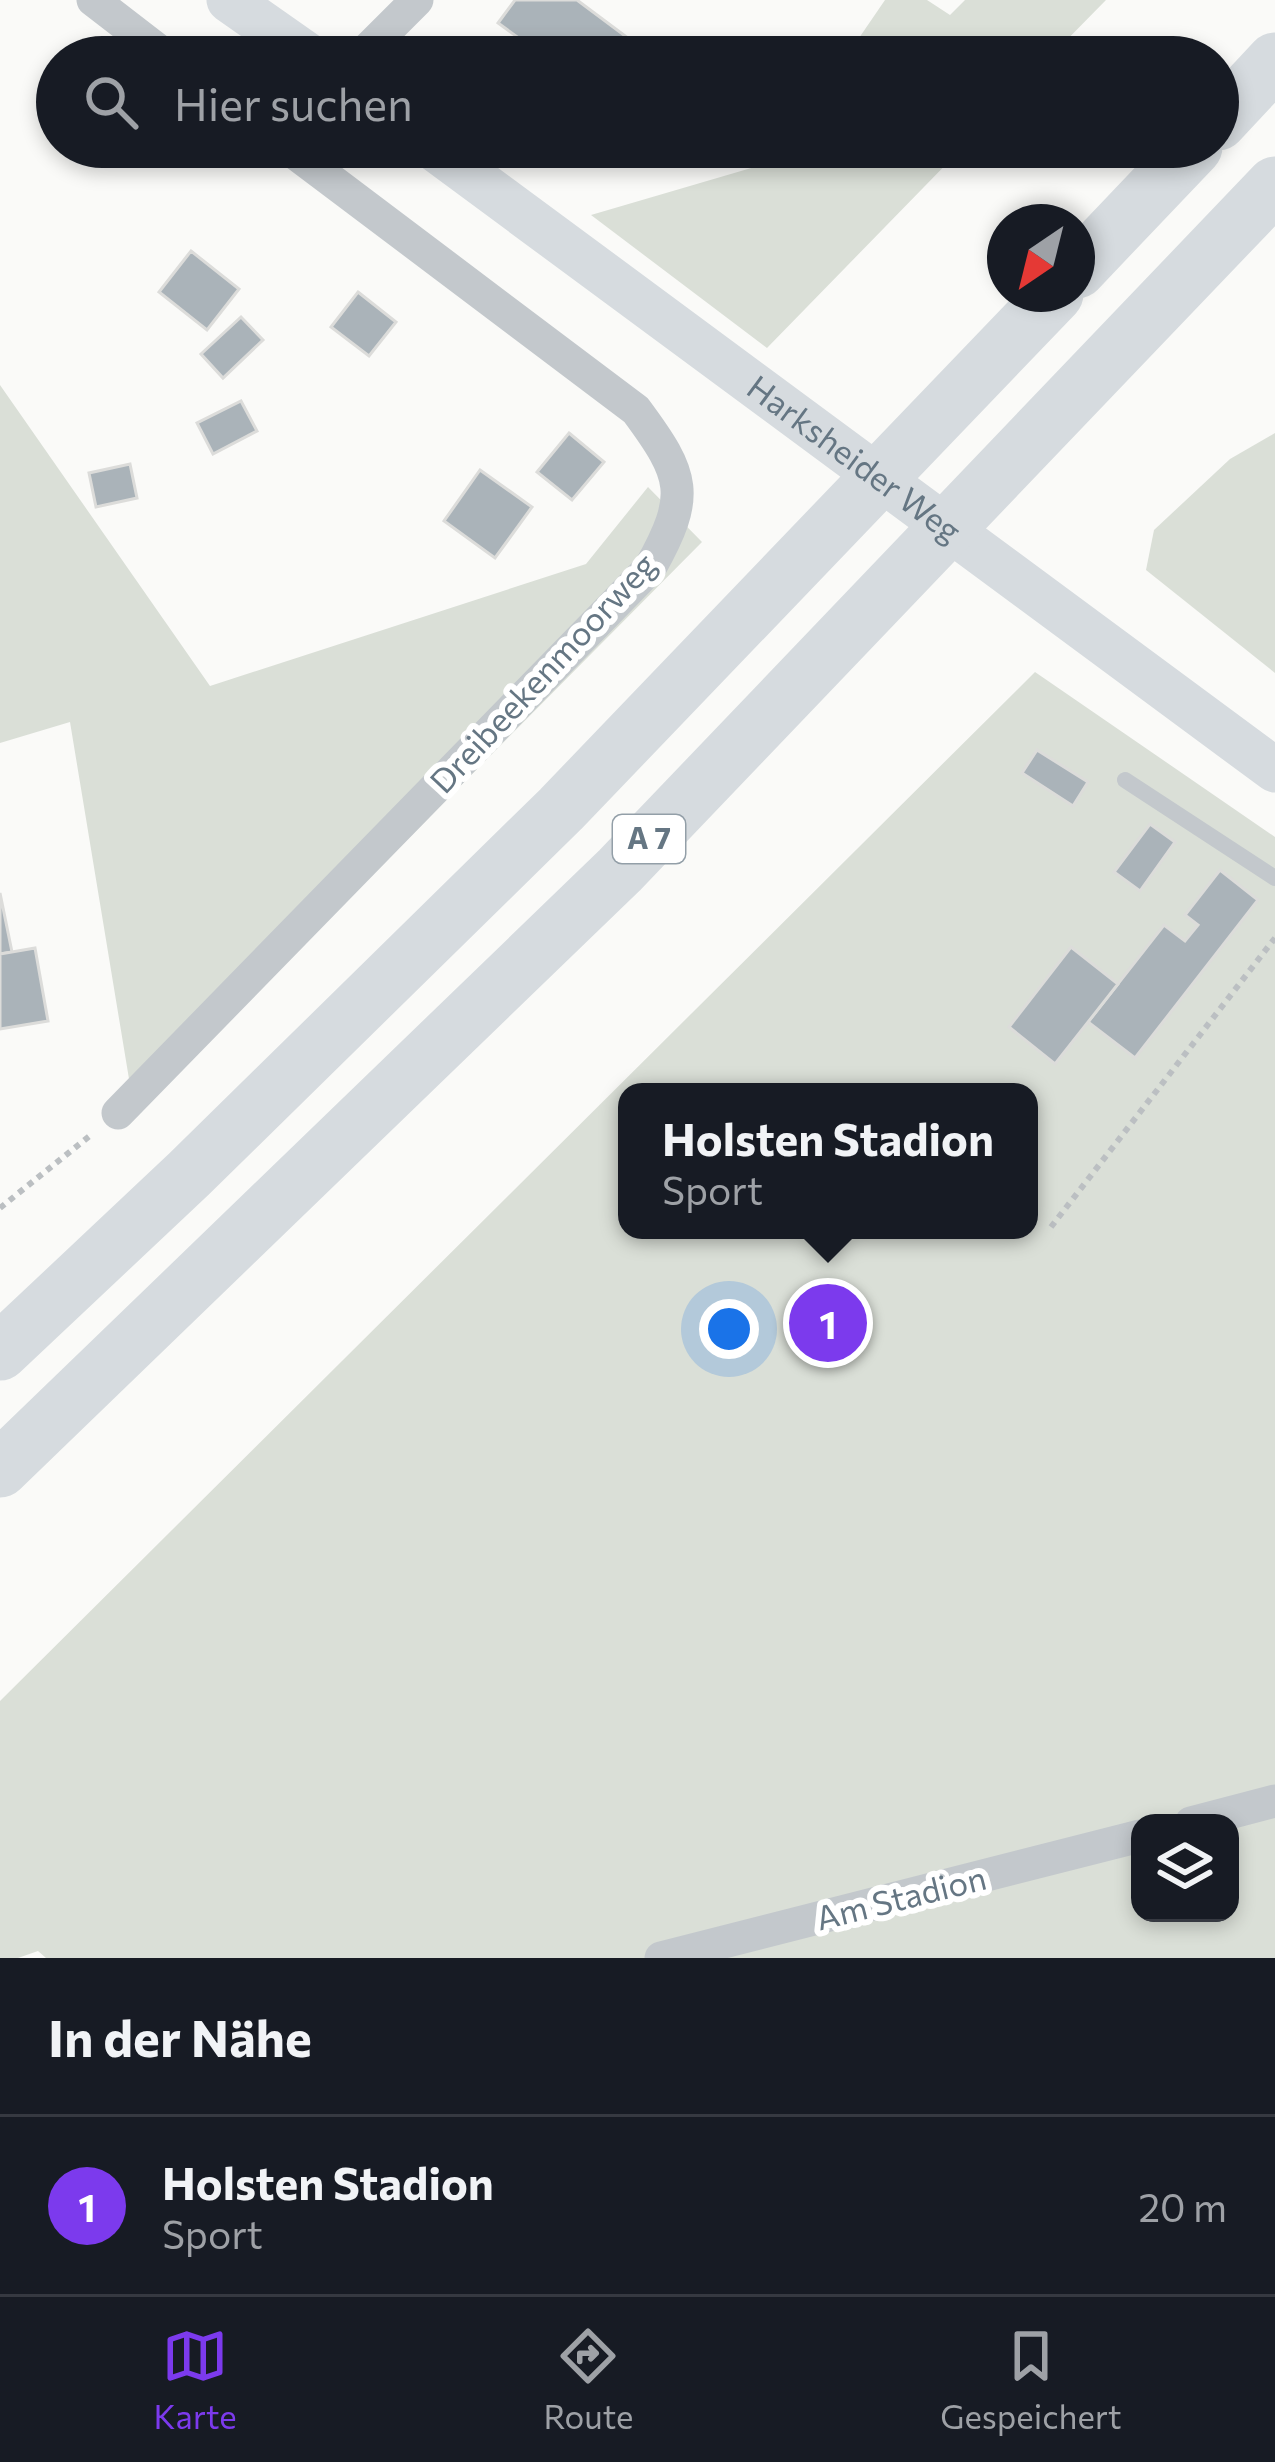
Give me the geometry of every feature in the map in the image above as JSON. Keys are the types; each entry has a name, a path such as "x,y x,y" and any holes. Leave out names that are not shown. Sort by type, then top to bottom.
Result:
{"highway":[{"path":"1239,100 1275,61"},
{"path":"1095,252 1174,168"},
{"name":"A 7","path":"0,1469 620,870 1275,185"},
{"name":"A 7","path":"0,1352 561,809 1037,312"}],"main road":[{"path":"229,0 280,36"},
{"name":"Harksheider Weg","path":"460,168 1275,770"}],"street":[{"path":"93,0 140,36"},
{"path":"381,36 417,0"},
{"name":"Dreibeekenmoorweg","path":"118,1113 650,568 673,528 680,491 665,449 636,410 315,168"},
{"path":"1225,1814 1275,1801"},
{"name":"Am Stadion","path":"661,1958 1131,1838"}],"lane":[{"path":"1125,780 1275,878"}],"path":[{"path":"1051,1227 1275,938"},
{"path":"0,1208 118,1113"}],"shaded area":[{"path":"885,0 927,0 950,15 965,0 1106,0 1071,36 860,36"},
{"path":"751,168 943,168 767,348 591,215"},
{"path":"0,385 210,686 586,564 648,487 702,542 178,1071 130,1085 70,722 0,743"},
{"path":"1275,433 1275,673 1146,570 1154,530 1230,459"},
{"path":"1035,672 1275,837 1275,1958 46,1958 38,1951 0,1958 0,1701 618,1087 618,1239 1038,1239 1038,1083 622,1083"}],"building":[{"path":"515,0 577,0 625,36 516,36 498,23"},
{"path":"191,251 239,289 207,330 159,292"},
{"path":"358,292 396,322 369,356 331,327"},
{"path":"241,317 263,340 223,378 201,354"},
{"path":"241,401 257,431 213,454 197,423"},
{"path":"569,433 604,462 572,500 537,472"},
{"path":"130,464 137,498 96,507 89,473"},
{"path":"480,470 532,507 495,558 444,521"},
{"path":"1037,750 1088,782 1073,806 1022,773"},
{"path":"1150,824 1175,842 1140,891 1114,872"},
{"path":"1220,870 1258,900 1135,1058 1088,1022 1164,925 1185,941 1198,925 1185,915"},
{"path":"0,893 12,952 0,954"},
{"path":"1071,947 1118,984 1055,1064 1009,1027"},
{"path":"35,948 48,1021 0,1029 0,954"}],"place":[{"name":"Holsten Stadion","path":"828,1323"}]}
